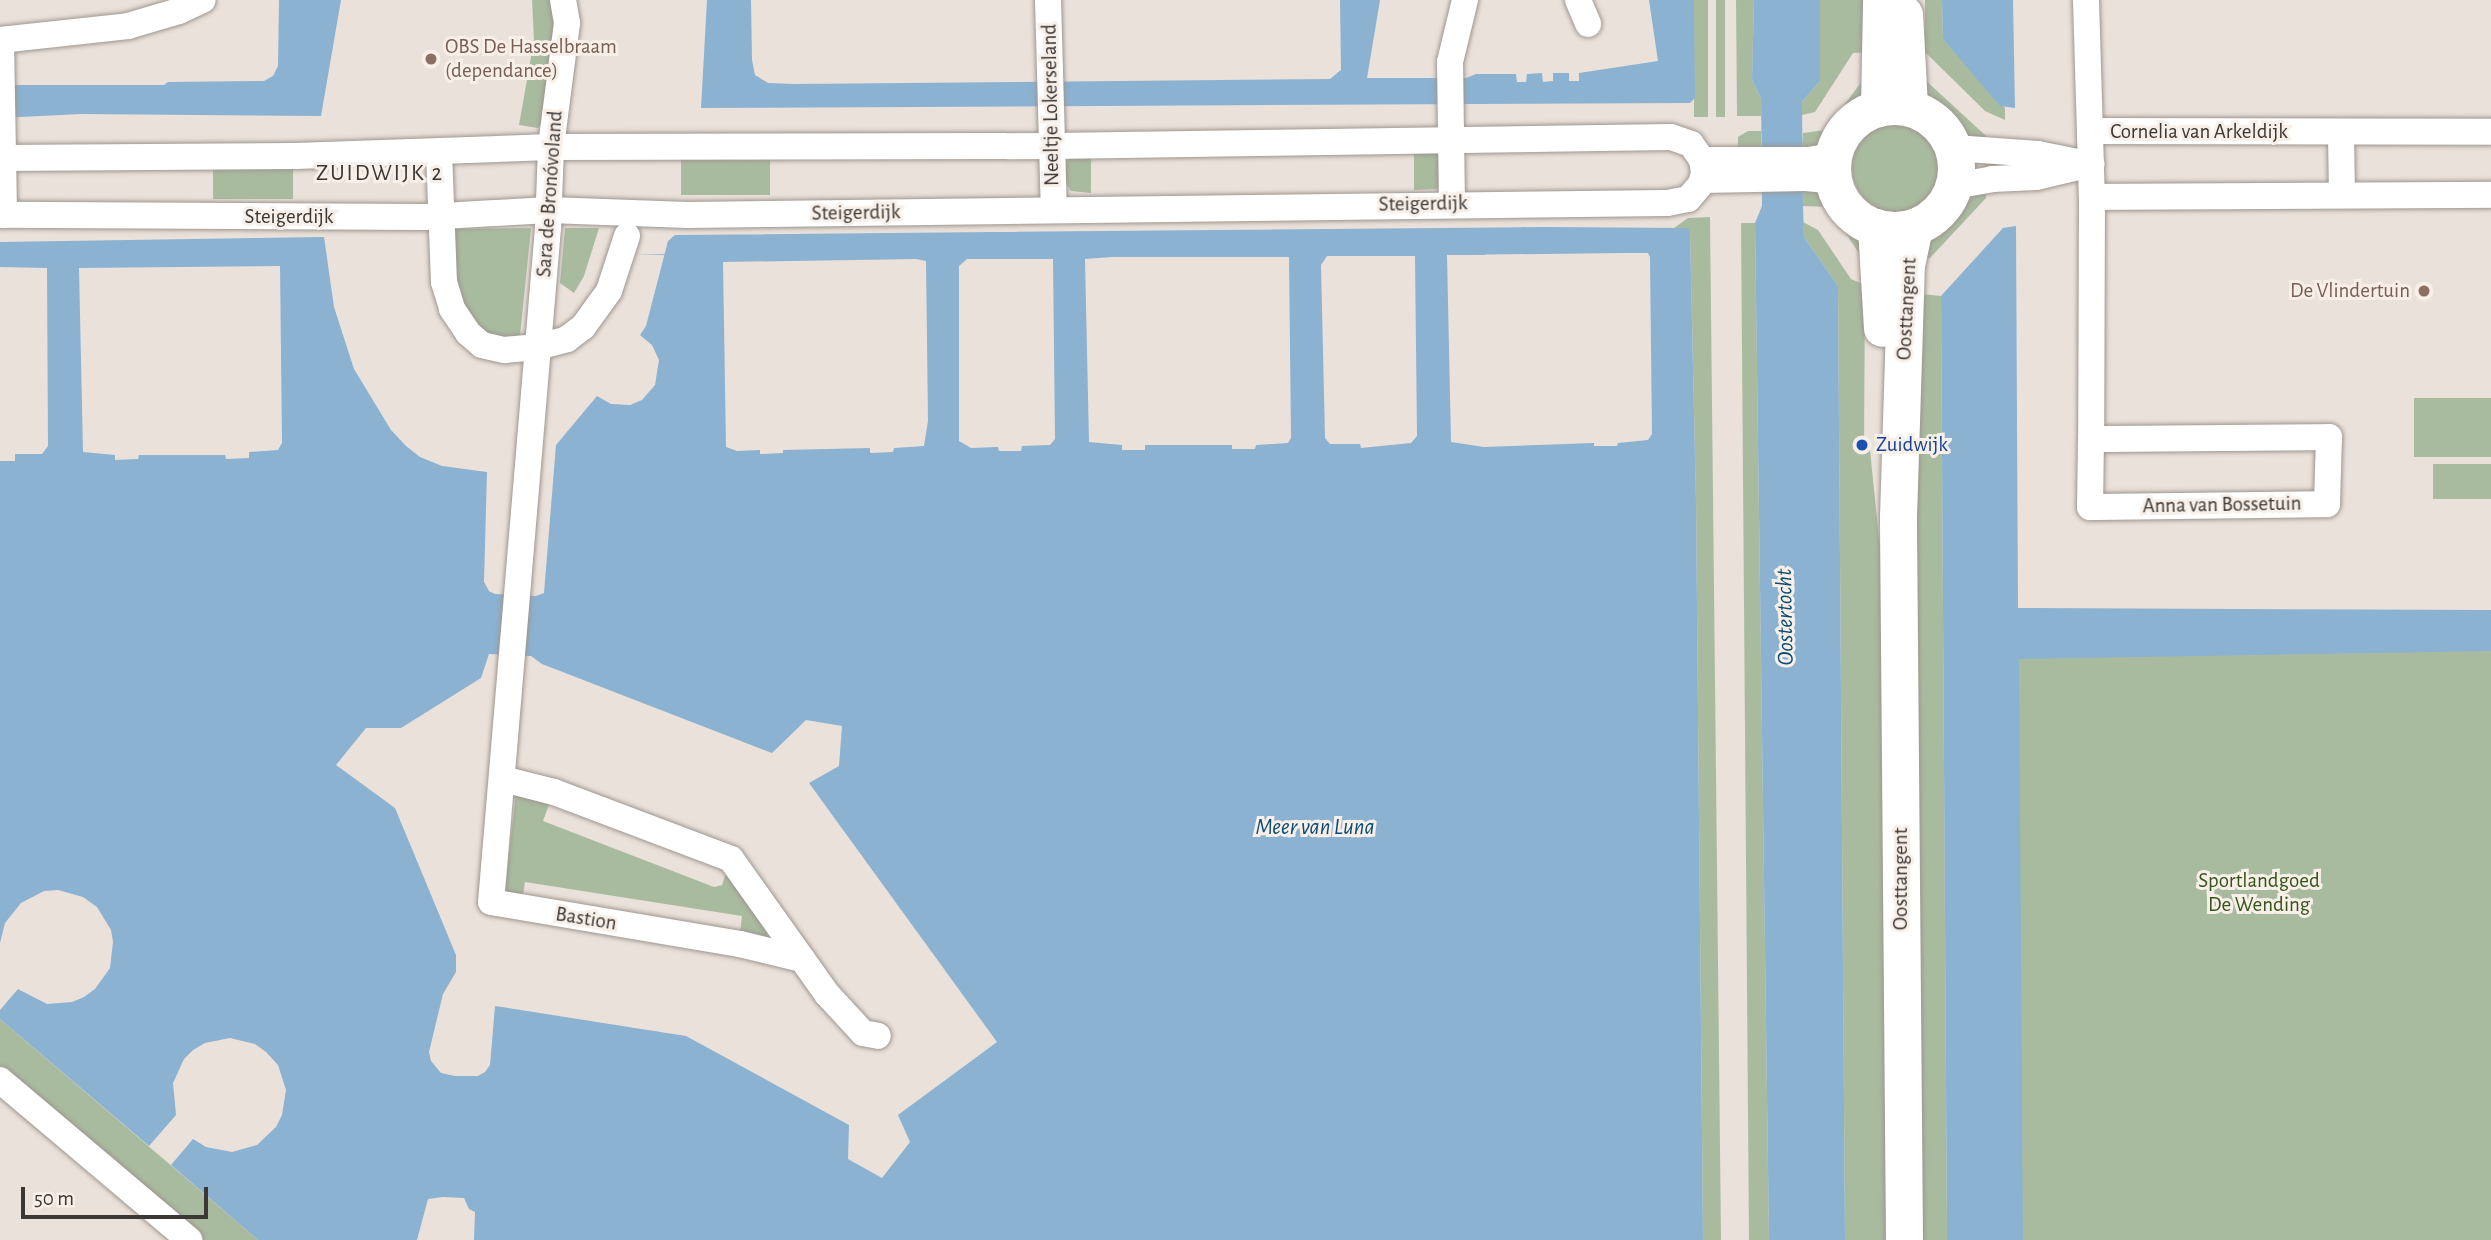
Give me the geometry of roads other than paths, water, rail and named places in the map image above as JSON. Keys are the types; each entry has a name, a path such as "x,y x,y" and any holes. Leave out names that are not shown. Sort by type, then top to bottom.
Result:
{"main road":[{"path":"1881,0 1894,107"},
{"path":"1894,107 1904,0"},
{"path":"1894,107 1931,117 1945,131 1954,148 1957,167 1954,187 1938,211 1914,227 1896,230 1876,227 1858,219 1844,205 1820,169 1844,131 1858,117 1894,107"},
{"name":"Oosttangent","path":"1876,227 1885,386 1898,517"},
{"name":"Oosttangent","path":"1904,1240 1898,517 1906,265 1914,227"}],"street":[{"path":"2,215 1,40 128,26 179,11 203,0"},
{"name":"Sara de Bronóvoland","path":"511,673 549,210 551,147 567,23 563,0"},
{"name":"Neeltje Lokerseland","path":"1048,0 1054,210"},
{"path":"1452,204 1450,62 1465,0"},
{"path":"2086,0 2090,131"},
{"path":"1,158 439,152 551,147 1052,146 1452,127 1671,137 1691,144 1702,170 1820,169"},
{"name":"Cornelia van Arkeldijk","path":"2092,197 2090,131 2491,132"},
{"path":"2341,133 2342,194"},
{"name":"Cornelia van Arkeldijk","path":"1954,148 2038,154 2091,164"},
{"path":"439,152 444,282 452,310 468,333 482,345 504,350 538,347 567,339 597,310 620,265 627,236"},
{"name":"Cornelia van Arkeldijk","path":"1954,187 1992,179 2036,177 2091,164"},
{"name":"Steigerdijk","path":"2,215 440,216 549,210 687,215 1678,203 1696,192 1702,170"},
{"path":"2092,197 2491,195"},
{"name":"Anna van Bossetuin","path":"2091,439 2329,437 2327,504 2090,507 2092,197"},
{"name":"Bastion","path":"511,673 491,902 740,944 802,959"},
{"path":"503,779 554,792 732,859 827,994 863,1033 878,1036"},
{"path":"0,1080 189,1240"}],"water":[{"path":"279,0 341,0 321,116 81,114 0,118 0,85 164,85 168,82 264,81 273,76 278,66"},
{"path":"707,0 751,0 752,60 755,75 768,83 795,84 1330,79 1341,70 1340,0 1380,0 1367,78 1466,78 1476,74 1516,74 1517,82 1526,82 1527,74 1542,73 1543,82 1553,81 1553,73 1569,73 1569,81 1579,81 1579,73 1658,61 1649,0 1694,0 1695,98 1690,103 701,108"},
{"name":"Oostertocht","path":"1754,0 1820,0 1820,81 1802,102 1803,206 1804,237 1838,286 1845,1240 1769,1240 1755,223 1762,206 1761,99 1752,79"},
{"path":"1942,0 2013,0 2015,108 2000,106 1943,39"},
{"path":"2016,226 2018,608 2491,610 2491,651 2019,659 2023,1240 1947,1240 1941,296 2003,228"},
{"name":"Meer van Luna","path":"1688,228 1696,501 1703,1240 474,1240 475,1212 469,1209 464,1198 443,1197 428,1199 417,1240 258,1240 171,1165 193,1139 206,1147 232,1152 257,1145 276,1127 282,1115 286,1090 278,1065 266,1052 255,1044 230,1038 205,1043 193,1050 184,1059 173,1083 176,1115 149,1146 0,1019 0,1010 18,989 47,1004 72,1002 84,997 95,989 110,968 113,942 111,930 97,907 83,897 58,890 44,891 21,903 5,923 0,943 0,461 15,461 15,454 42,454 48,446 47,268 0,267 0,242 324,237 334,307 354,369 391,430 420,457 442,466 487,472 484,582 489,591 495,594 536,596 544,593 556,445 597,396 611,404 630,405 642,400 655,385 659,360 652,345 640,335 646,326 668,241 675,235","holes":["1648,253 1652,434 1648,440 1618,443 1617,446 1594,446 1594,443 1484,447 1451,442 1447,255","1327,256 1415,256 1417,436 1411,443 1361,448 1360,444 1330,444 1325,438 1321,265","1289,257 1291,438 1288,443 1256,445 1255,449 1232,449 1232,445 1145,445 1145,450 1122,450 1122,445 1089,442 1085,259","967,259 1053,259 1055,439 1050,445 1022,446 1021,451 999,451 998,447 971,448 959,441 959,266","926,261 928,421 924,446 894,448 893,452 870,453 870,448 783,450 783,453 760,454 760,450 737,451 726,447 723,262","280,266 282,443 278,450 249,452 249,458 226,459 225,455 139,455 138,459 115,460 115,455 83,452 79,268","489,654 531,656 542,664 772,753 806,720 842,726 839,766 809,783 997,1042 898,1115 910,1142 882,1178 848,1159 849,1125 686,1036 495,1006 490,1065 485,1072 478,1076 441,1073 431,1061 429,1052 443,994 456,972 456,955 395,808 336,765 366,728 401,728 481,678"]}],"place":[{"name":"OBS De Hasselbraam (dependance)","path":"431,59"},
{"name":"De Vlindertuin","path":"2424,291"},
{"name":"Zuidwijk","path":"1862,445"}],"district":[{"name":"ZUIDWIJK 2","path":"380,174"}],"park label":[{"name":"Sportlandgoed De Wending","path":"2259,893"}]}
